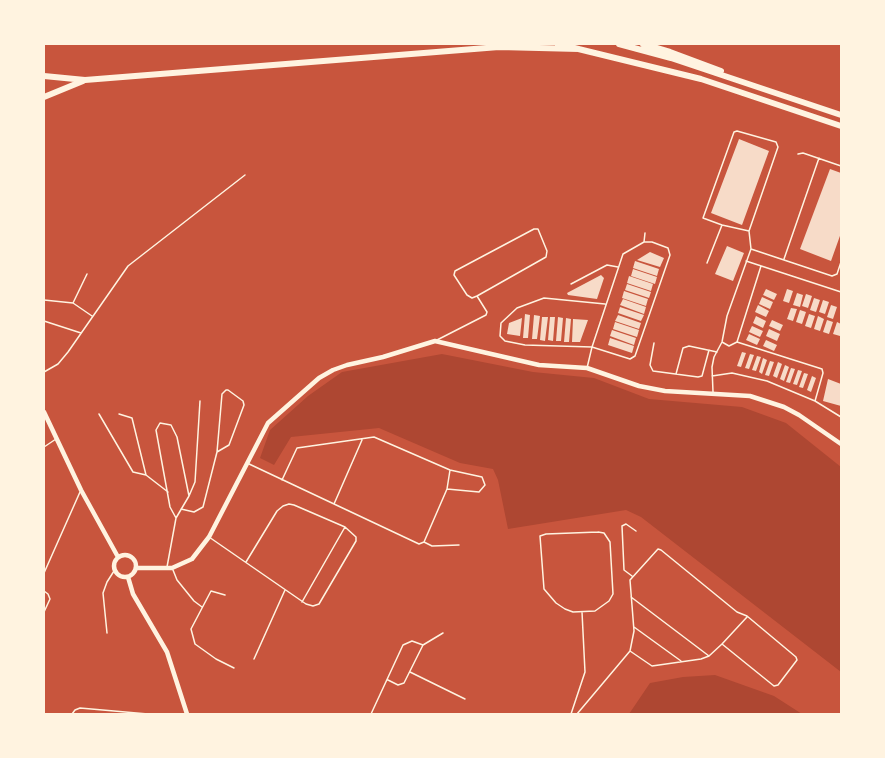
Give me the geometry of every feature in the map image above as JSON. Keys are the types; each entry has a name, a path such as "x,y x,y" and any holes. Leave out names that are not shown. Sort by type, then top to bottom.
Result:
{"highway":[{"path":"558,44 701,79 841,126"},
{"path":"619,44 671,58 841,115"},
{"path":"643,44 677,54 758,87"},
{"path":"44,76 85,80 499,47 579,49"},
{"path":"44,97 85,80"}],"street":[{"path":"136,568 169,569 192,559 210,537 268,422 319,378 333,370 347,365 383,357 436,341 539,365 598,370 639,386 665,391 750,396 784,407 799,415 841,444"},
{"path":"44,412 81,490 118,556"},
{"path":"125,554 132,557 136,568 128,577 120,576 114,571 114,563 118,556 125,554"},
{"path":"128,577 133,594 167,652 187,714"}],"lane":[{"path":"713,393 712,367 722,342 727,316 751,249 749,231 778,147 776,142 740,131 734,132 703,218 722,226 749,231"},
{"path":"798,154 804,153 841,166"},
{"path":"784,259 819,158"},
{"path":"44,372 58,364 128,266 245,175"},
{"path":"707,263 722,226"},
{"path":"534,229 538,229 547,251 546,257 477,296 472,298 467,295 454,275 455,271 534,229"},
{"path":"644,242 645,234"},
{"path":"587,368 592,347 605,304 623,254 644,242 652,242 668,248 670,251 635,356 630,359 592,347 525,345 505,341 500,336 501,323 517,308 544,298 605,304"},
{"path":"751,249 832,276 837,274 841,262"},
{"path":"746,261 841,292"},
{"path":"570,284 607,265 618,267"},
{"path":"737,342 761,266"},
{"path":"73,303 88,274"},
{"path":"436,341 486,315 487,312 477,296"},
{"path":"44,300 73,303 92,316"},
{"path":"44,321 81,333"},
{"path":"722,342 729,346 737,342 822,369 823,373 816,401"},
{"path":"654,343 651,369 653,371 676,374 702,376 709,350"},
{"path":"676,374 683,348 688,346 717,352"},
{"path":"712,376 732,373 742,374 790,389 816,401 841,417"},
{"path":"181,509 194,512 203,506 217,452 222,394 228,390 243,401 244,405 228,445 217,452"},
{"path":"200,401 195,482 189,496 176,518 169,569 194,602 202,607"},
{"path":"99,414 134,472 146,475 168,492"},
{"path":"119,414 132,418 146,475"},
{"path":"176,518 170,507 156,430 160,424 171,425 176,437 189,496"},
{"path":"282,480 298,448 362,440 368,436 374,437 450,470 456,470 482,477 485,485 479,492 447,489"},
{"path":"44,446 56,439"},
{"path":"333,504 362,440"},
{"path":"247,463 419,544 424,542 432,546 459,545"},
{"path":"424,542 447,489 450,470"},
{"path":"44,572 81,490"},
{"path":"210,537 302,602 313,606 319,604 356,542 354,534 345,527 294,505 283,506 277,511 246,562"},
{"path":"633,576 624,570 622,526 626,524 636,531"},
{"path":"302,602 345,527"},
{"path":"598,532 604,533 608,537 613,594 609,601 595,610 582,612 565,609 552,600 544,588 540,536 598,532"},
{"path":"577,714 630,651 633,642 634,627 630,580 654,551 658,549 737,612 747,616 796,657 797,660 778,685 771,685 722,644"},
{"path":"107,633 103,592 114,571"},
{"path":"254,659 285,590"},
{"path":"225,595 211,591 191,629 195,644 216,660 234,668"},
{"path":"44,592 48,594 50,599 44,612"},
{"path":"631,597 709,656"},
{"path":"570,714 585,672 582,612"},
{"path":"630,651 652,666 682,662 709,656 747,616"},
{"path":"634,627 682,662"},
{"path":"387,680 401,685 404,683 423,645 443,633"},
{"path":"371,714 403,645 412,641 423,645"},
{"path":"410,672 465,699"},
{"path":"72,714 75,710 80,708 148,714"}],"shaded area":[{"path":"442,354 533,372 594,378 649,399 742,407 786,423 841,467 841,672 641,517 626,510 508,529 498,480 493,469 460,463 379,428 291,437 274,465 260,458 270,430 308,396 342,372"},
{"path":"715,675 774,696 802,714 629,714 650,683 683,677"}],"building":[{"path":"739,139 769,151 742,225 711,213"},
{"path":"830,169 841,173 841,233 831,261 800,249"},
{"path":"727,246 744,253 733,281 715,274"},
{"path":"650,252 664,258 660,267 637,260"},
{"path":"635,261 659,269 657,276 633,268"},
{"path":"633,269 657,277 655,284 631,276"},
{"path":"601,275 604,278 597,299 568,295 567,293"},
{"path":"629,276 653,284 651,291 627,283"},
{"path":"627,284 651,292 649,298 625,290"},
{"path":"766,289 777,294 774,300 763,295"},
{"path":"787,289 793,291 789,303 783,301"},
{"path":"624,291 648,299 646,306 622,298"},
{"path":"797,293 803,295 800,307 793,305"},
{"path":"806,294 812,296 808,308 802,306"},
{"path":"762,297 773,302 770,309 759,304"},
{"path":"814,298 820,300 816,312 810,310"},
{"path":"623,299 646,307 644,314 620,305"},
{"path":"823,300 829,302 825,314 819,312"},
{"path":"758,305 769,311 766,317 755,312"},
{"path":"831,305 837,307 833,319 827,317"},
{"path":"620,307 644,315 641,321 618,313"},
{"path":"791,308 797,309 793,321 787,319"},
{"path":"800,310 806,312 802,324 796,322"},
{"path":"525,314 530,315 528,338 523,338"},
{"path":"809,314 815,316 811,328 805,326"},
{"path":"534,315 540,316 537,339 532,339"},
{"path":"618,315 641,323 639,329 615,321"},
{"path":"756,316 766,321 763,328 753,323"},
{"path":"818,316 824,319 820,331 814,329"},
{"path":"542,317 548,317 545,341 540,340"},
{"path":"550,317 555,317 553,341 548,340"},
{"path":"558,317 563,318 561,341 556,341"},
{"path":"522,318 520,336 507,334 509,323"},
{"path":"566,318 571,319 569,342 564,342"},
{"path":"573,319 588,320 580,342 572,342"},
{"path":"772,320 783,325 780,331 769,326"},
{"path":"827,320 833,322 829,334 823,332"},
{"path":"615,322 639,330 637,337 613,329"},
{"path":"837,322 841,324 840,336 833,334"},
{"path":"752,326 763,331 760,337 749,332"},
{"path":"769,329 780,334 777,341 766,336"},
{"path":"612,330 636,338 634,345 610,336"},
{"path":"749,334 760,339 757,345 746,340"},
{"path":"610,338 634,346 632,353 608,345"},
{"path":"766,340 777,345 774,351 763,346"},
{"path":"742,352 746,353 741,367 737,366"},
{"path":"750,354 754,355 749,369 745,368"},
{"path":"757,356 761,357 756,371 752,370"},
{"path":"763,358 767,360 762,374 759,372"},
{"path":"770,361 774,362 769,376 765,375"},
{"path":"778,362 782,364 777,378 773,376"},
{"path":"785,365 789,367 784,381 780,379"},
{"path":"791,368 795,369 790,383 786,382"},
{"path":"798,370 802,371 797,385 793,384"},
{"path":"804,373 808,374 803,388 799,387"},
{"path":"812,376 816,378 811,392 807,390"},
{"path":"828,379 841,384 841,406 823,401"}]}
